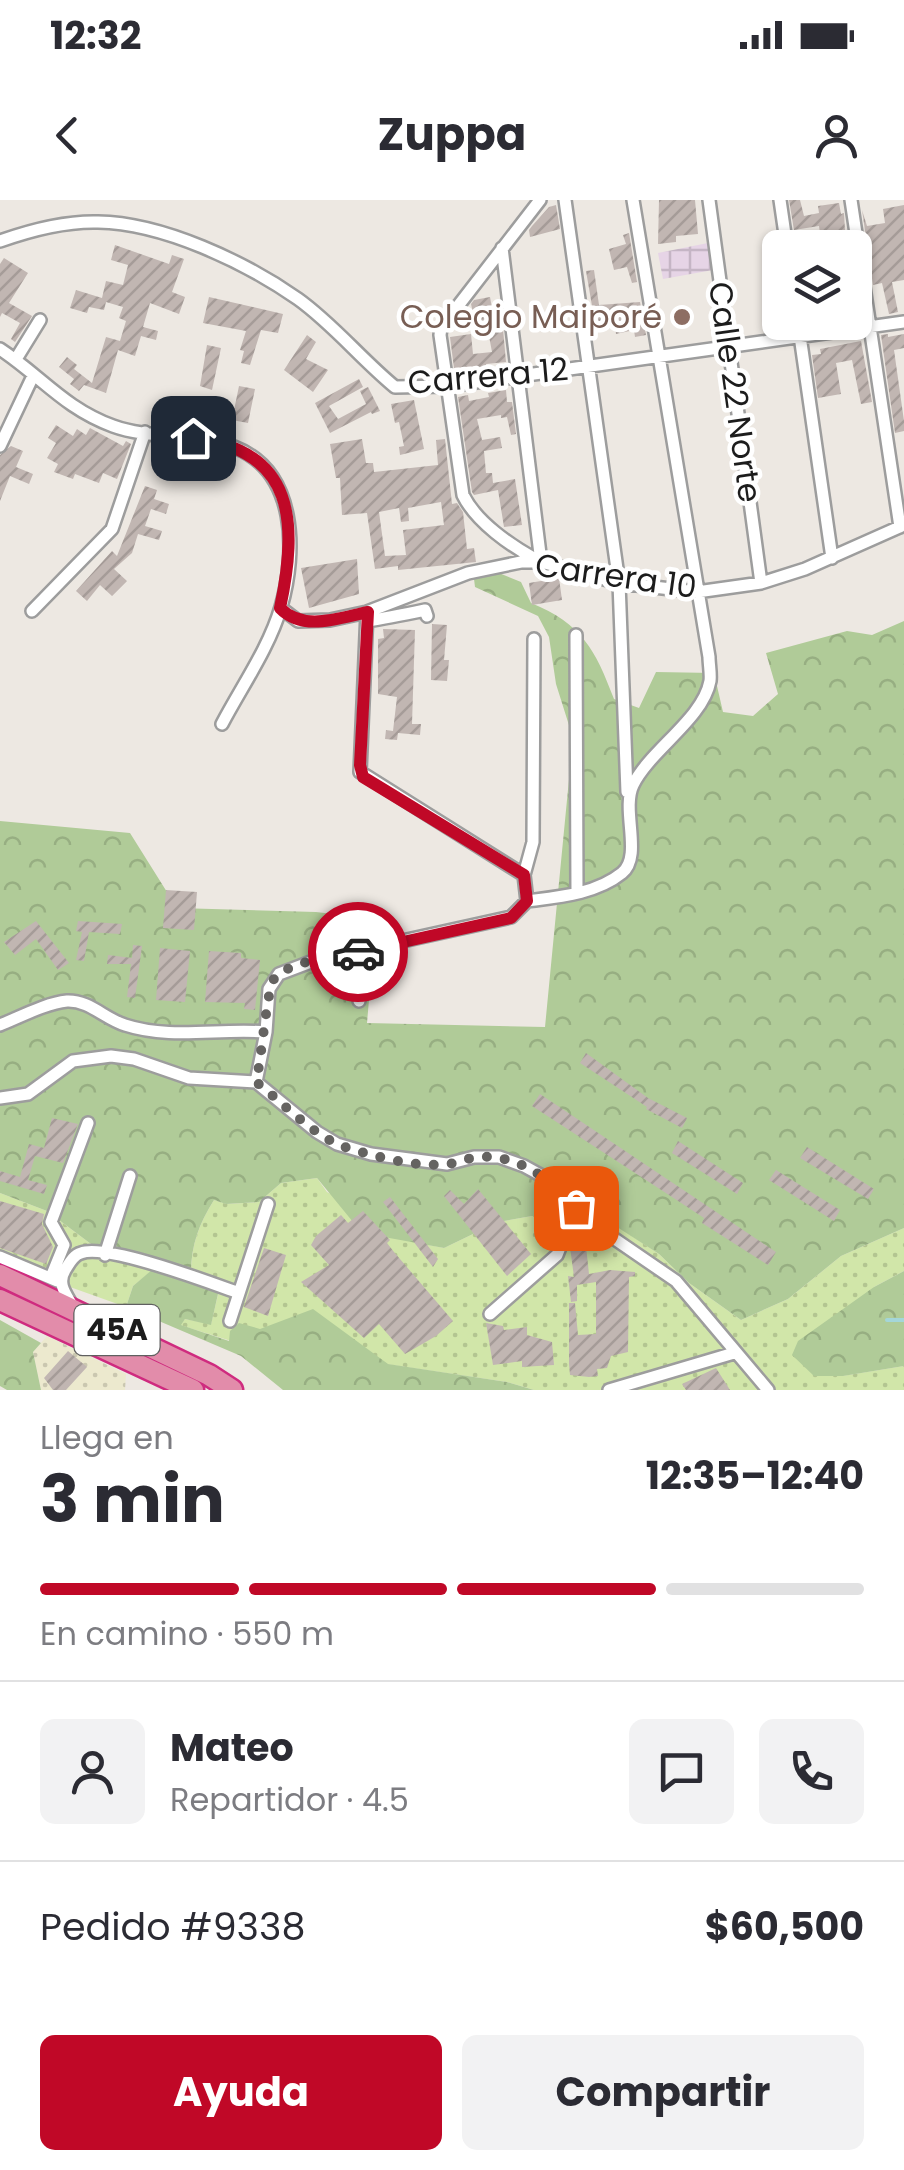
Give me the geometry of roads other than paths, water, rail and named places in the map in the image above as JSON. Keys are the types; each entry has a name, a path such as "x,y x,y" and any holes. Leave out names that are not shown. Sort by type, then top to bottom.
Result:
{"highway":[{"name":"45A","path":"0,1275 232,1390"},
{"name":"45A","path":"0,1300 193,1390"}],"street":[{"path":"540,200 441,328 464,495 469,507 508,542 541,562"},
{"path":"256,1082 270,989 280,974 316,960 511,918 527,901 596,887 620,875 628,866 631,855 619,582 565,200"},
{"path":"628,800 634,782 698,706 710,681 634,200"},
{"name":"Calle 22 Norte","path":"710,200 761,583"},
{"path":"780,200 784,230"},
{"path":"851,200 855,230"},
{"name":"Carrera 12","path":"0,240 42,228 96,222 119,223 174,236 253,271 300,300 395,386 448,386 776,340"},
{"path":"502,248 541,562"},
{"path":"16,360 40,320"},
{"name":"Carrera 12","path":"872,326 904,322"},
{"path":"800,340 832,558"},
{"path":"870,340 902,526"},
{"path":"0,349 77,410 116,428 230,446 253,456 270,474 287,511 290,535 280,608 222,724"},
{"path":"0,446 34,376"},
{"path":"32,611 112,529 145,432"},
{"name":"Carrera 10","path":"280,608 298,621 367,617 468,572 521,562 541,562 619,582 697,592 761,583 832,558 902,526"},
{"path":"427,616 425,610 420,610 396,618 367,617 360,772 524,875"},
{"path":"576,635 577,892"},
{"path":"527,901 524,875 532,842 534,638"},
{"path":"359,1001 366,950"},
{"path":"0,1025 71,1001 128,1026 199,1034 228,1029 266,1032"},
{"path":"0,1098 28,1094 73,1061 96,1056 134,1060 189,1078 256,1082 316,1132 337,1144 418,1162 447,1164 474,1157 498,1157 544,1178 576,1208 676,1282 768,1390"},
{"path":"56,1280 64,1246 51,1222 88,1123"},
{"path":"105,1254 130,1176"},
{"path":"230,1321 268,1204"},
{"path":"490,1314 557,1255 576,1208"},
{"path":"56,1280 76,1254 85,1252 153,1262 239,1293"},
{"path":"0,1258 56,1280 74,1309"},
{"path":"608,1390 734,1353"}],"waterway":[{"path":"887,1320 904,1320"}],"place":[{"name":"Colegio Maiporé","path":"682,317"}]}
